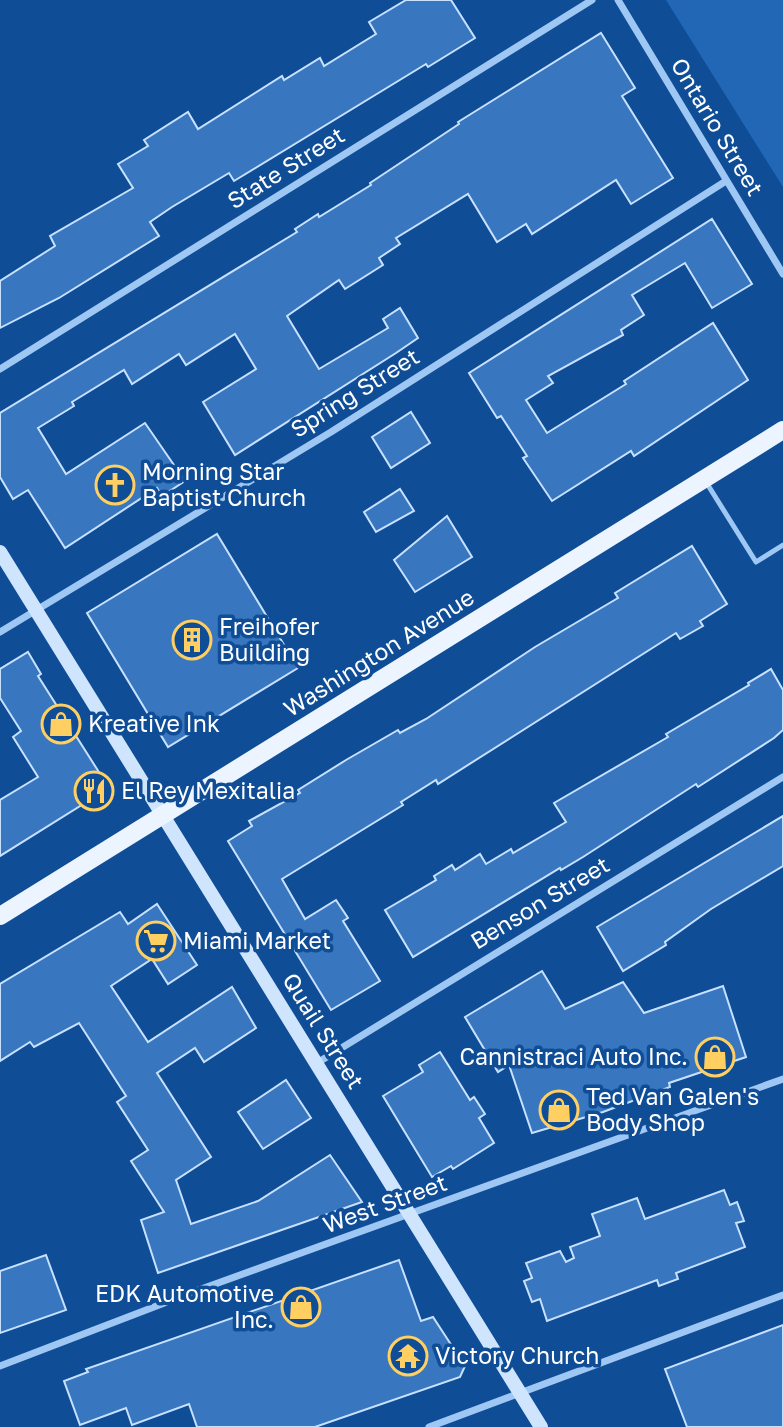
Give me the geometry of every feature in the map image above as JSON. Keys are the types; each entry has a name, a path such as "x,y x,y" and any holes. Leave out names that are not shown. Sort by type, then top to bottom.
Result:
{"main road":[{"name":"Washington Avenue","path":"0,916 783,430"}],"street":[{"name":"State Street","path":"0,369 592,0"},
{"name":"Ontario Street","path":"618,0 783,274"},
{"name":"Spring Street","path":"0,632 331,432 726,181"},
{"name":"Quail Street","path":"0,552 541,1427"},
{"name":"Benson Street","path":"317,1063 783,776"},
{"name":"West Street","path":"0,1366 192,1293 783,1079"},
{"path":"429,1427 783,1295"}],"lane":[{"path":"704,479 756,562 783,545"}],"shaded area":[{"path":"666,0 783,0 783,187"}],"building":[{"path":"406,0 451,0 475,38 428,67 426,64 234,181 229,173 172,207 150,222 159,236 59,298 0,328 0,281 55,246 50,236 133,188 118,164 148,146 144,140 188,112 198,129 282,76 284,80 320,58 324,66 376,34 369,22"},
{"path":"601,33 635,88 622,96 673,178 631,204 616,180 532,234 526,224 497,242 468,194 396,238 400,244 379,258 383,265 345,289 339,280 287,316 319,369 388,328 383,319 400,308 418,338 396,353 235,455 203,402 256,369 235,334 186,365 179,354 132,384 124,370 72,402 74,406 38,428 66,474 145,423 185,481 162,496 157,488 65,548 28,490 13,499 0,477 0,413 297,232 295,229 371,185 370,183 459,124 458,122"},
{"path":"712,219 752,284 712,308 685,263 632,295 644,315 621,330 623,335 548,376 553,383 526,400 547,433 626,384 624,381 713,323 748,380 634,456 631,451 552,501 523,458 527,456 501,416 497,418 469,373"},
{"path":"411,412 430,443 391,468 372,437"},
{"path":"400,489 414,511 376,532 364,512"},
{"path":"447,516 472,557 415,592 394,560"},
{"name":"Freihofer Building","path":"217,534 298,668 168,747 87,613"},
{"path":"692,546 727,604 700,621 703,626 680,639 676,633 438,784 436,780 401,802 403,805 282,879 305,919 336,900 348,918 343,921 380,981 331,1010 228,841 252,826 249,821 300,793 298,790 398,730 400,733 426,719 535,647 618,598 615,593"},
{"path":"28,652 41,674 38,676 109,788 0,856 0,800 38,777 13,737 21,731 0,698 0,669"},
{"path":"771,669 783,690 783,730 774,738 698,787 696,784 583,857 561,870 560,868 413,957 385,910 436,880 434,876 452,865 455,870 480,854 486,864 511,849 513,853 566,822 554,803 668,737 666,734"},
{"path":"783,816 783,866 711,909 665,942 666,945 623,971 597,927"},
{"path":"157,904 197,965 168,984 152,959 111,986 148,1042 232,987 256,1028 204,1062 195,1048 157,1073 211,1157 176,1180 191,1224 258,1201 330,1155 362,1202 158,1273 141,1220 164,1212 131,1161 148,1150 117,1102 126,1096 79,1023 34,1047 30,1042 0,1061 0,984 120,912 128,924"},
{"path":"542,971 565,1009 623,982 644,1013 723,986 746,1057 669,1083 670,1087 603,1112 532,1133 509,1065 498,1072 465,1017"},
{"path":"440,1052 470,1100 474,1097 485,1114 479,1118 494,1143 453,1169 451,1166 432,1177 383,1096 423,1072 419,1065"},
{"path":"286,1080 311,1118 263,1149 238,1112"},
{"path":"724,1190 730,1205 737,1202 744,1221 736,1223 745,1247 676,1273 678,1279 659,1286 657,1280 547,1321 540,1299 532,1302 524,1281 532,1278 526,1263 560,1251 566,1262 574,1258 570,1247 600,1236 592,1214 637,1198 645,1219"},
{"path":"46,1255 66,1310 0,1333 0,1271"},
{"path":"399,1260 421,1321 433,1317 465,1366 460,1377 315,1427 197,1427 189,1404 132,1425 126,1408 80,1425 64,1381 88,1372 86,1369"},
{"path":"783,1325 783,1427 687,1427 665,1369"}],"place":[{"name":"Morning Star Baptist Church","path":"115,485"},
{"name":"Freihofer Building","path":"192,640"},
{"name":"Kreative Ink","path":"61,724"},
{"name":"El Rey Mexitalia","path":"94,791"},
{"name":"Miami Market","path":"156,941"},
{"name":"Cannistraci Auto Inc.","path":"715,1057"},
{"name":"Ted Van Galen's Body Shop","path":"559,1110"},
{"name":"EDK Automotive Inc.","path":"301,1307"},
{"name":"Victory Church","path":"408,1356"}]}
